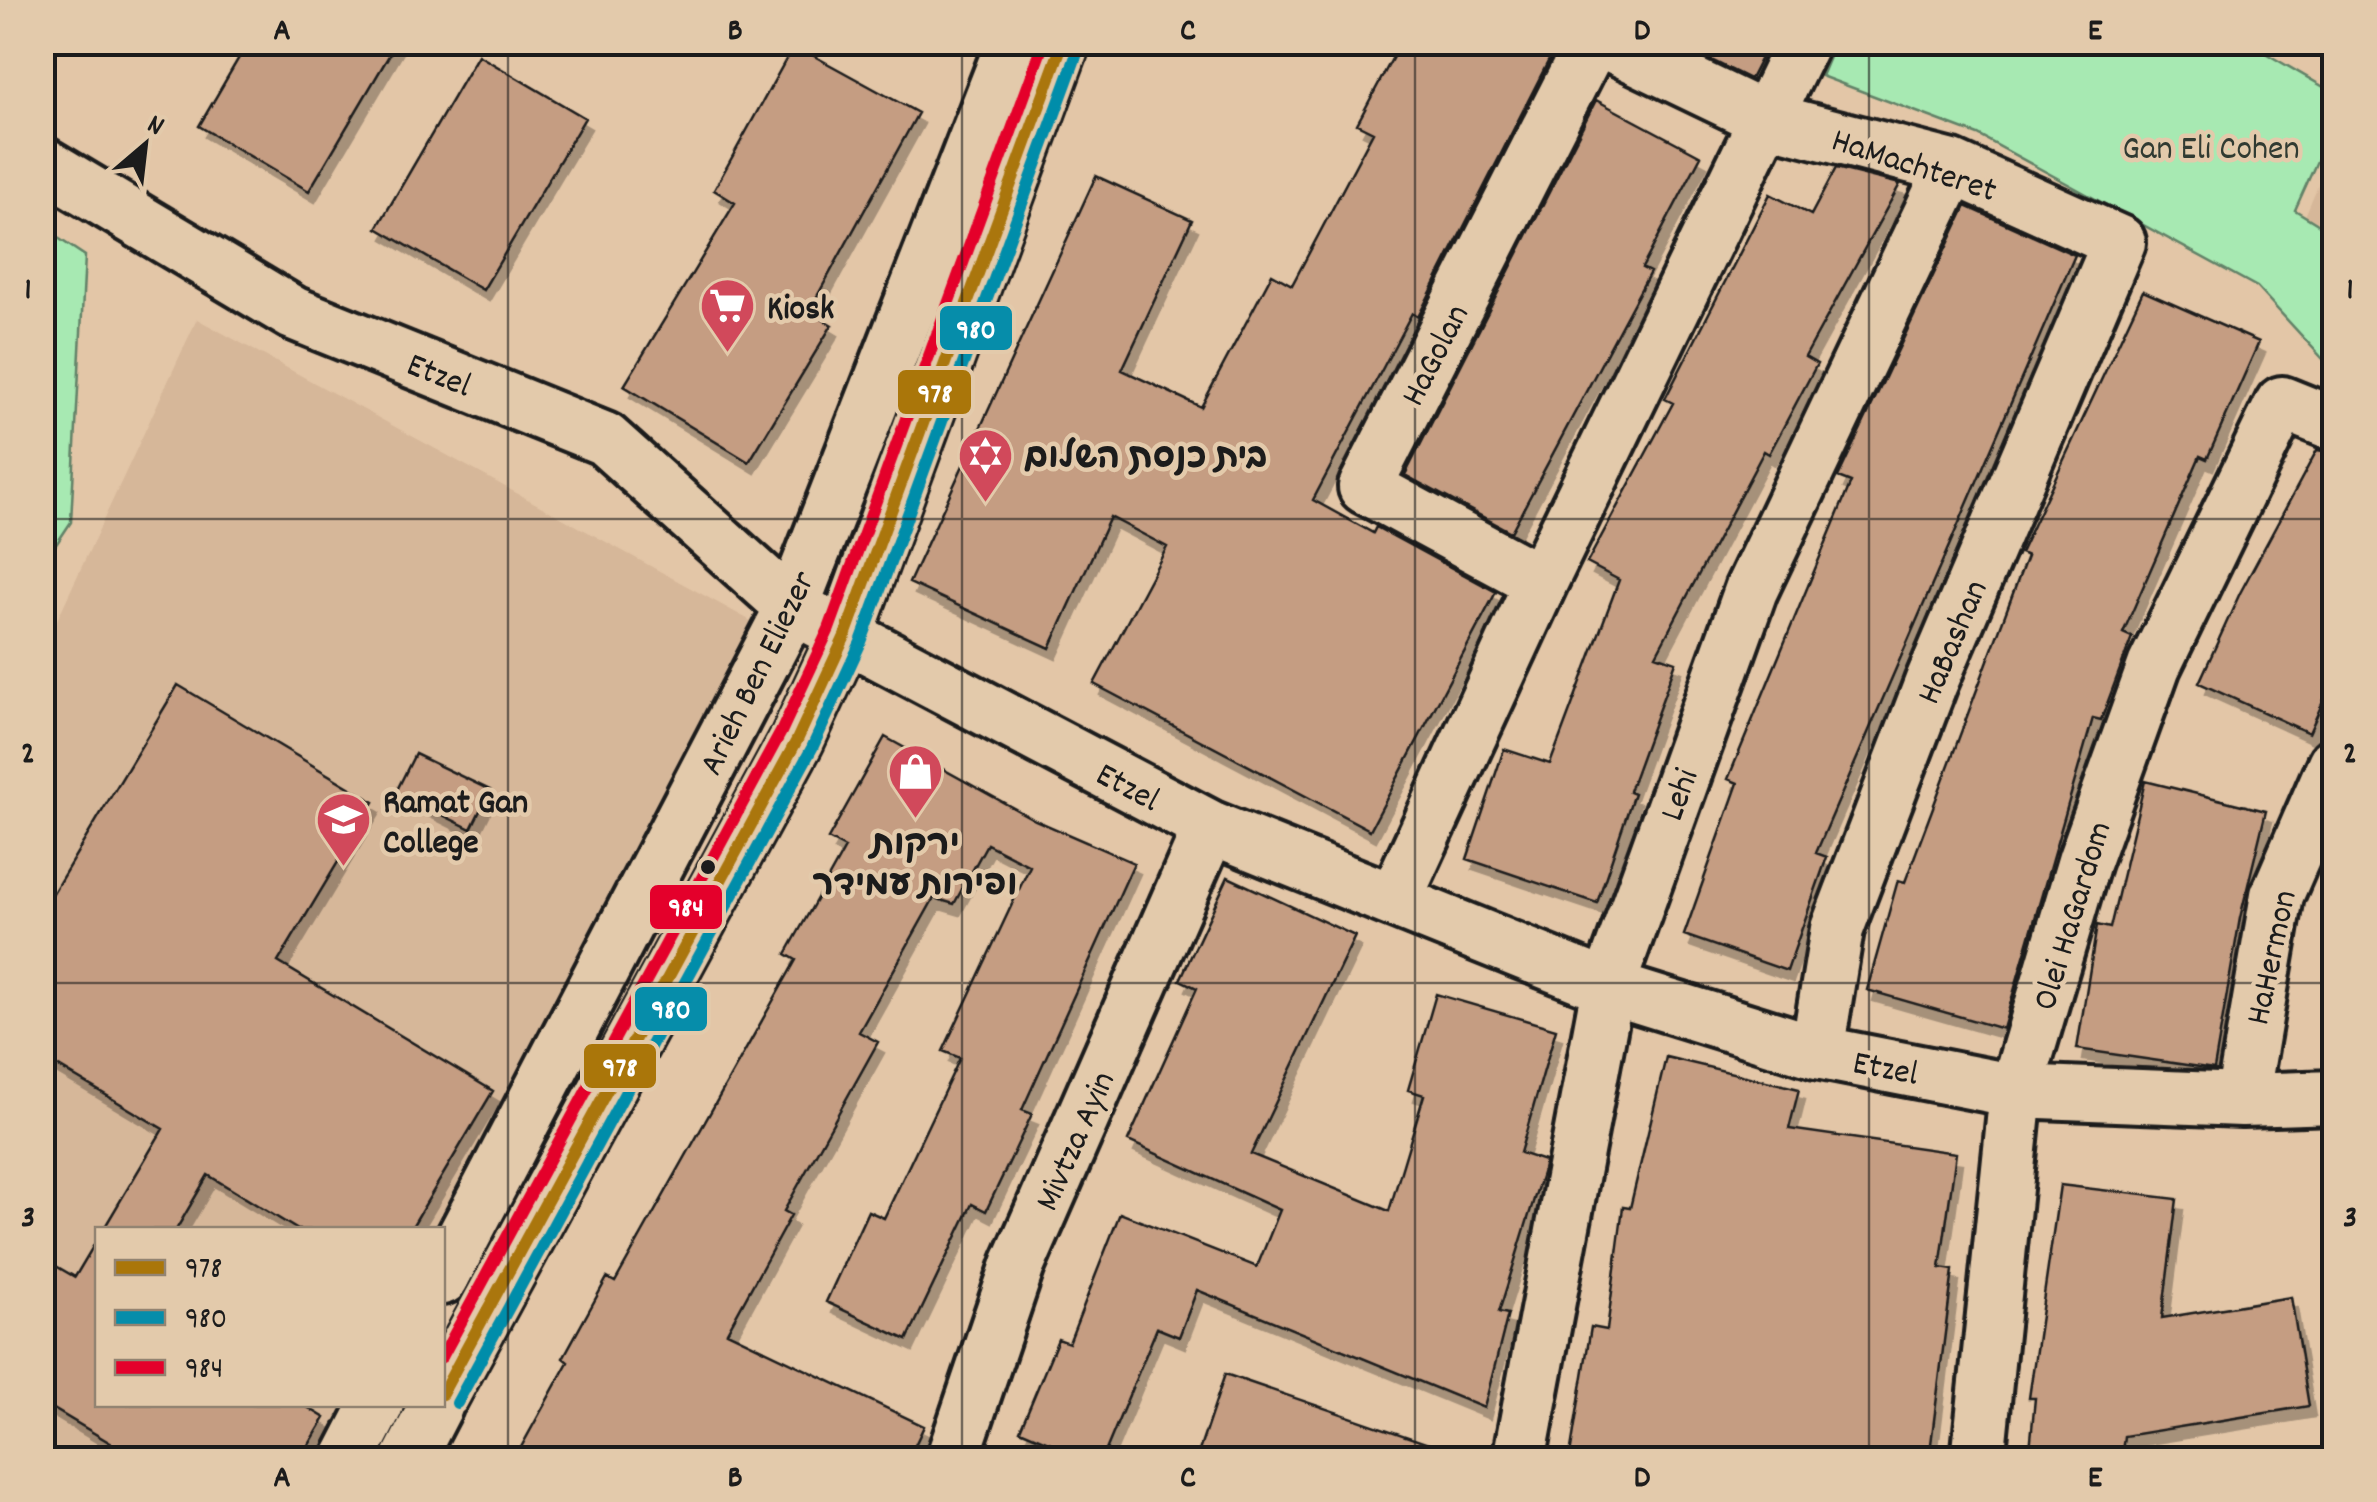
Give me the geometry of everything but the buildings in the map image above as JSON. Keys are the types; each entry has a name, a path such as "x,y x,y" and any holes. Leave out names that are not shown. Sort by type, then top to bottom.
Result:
{"street":[{"name":"Arieh Ben Eliezer","path":"445,1272 792,606 1013,42"},
{"name":"Arieh Ben Eliezer","path":"445,1389 798,740 845,636 1062,42"},
{"name":"HaGolan","path":"1542,582 1365,488 1592,42"},
{"path":"1605,42 1764,118"},
{"path":"1396,899 1542,582 1803,42"},
{"name":"HaMachteret","path":"1764,118 1952,167 2119,242"},
{"name":"Etzel","path":"42,163 293,313 605,439 792,606 1210,827 1608,987 1816,1052 2016,1091 2242,1100 2334,1097"},
{"name":"Lehi","path":"1520,1460 1608,987 1751,590 1952,167"},
{"name":"HaBashan","path":"1816,1052 1837,929 1932,683 2119,242"},
{"name":"Olei HaGardom","path":"1978,1460 2016,1091 2084,861 2154,666 2282,403 2334,424"},
{"name":"HaHermon","path":"2242,1100 2277,896 2334,764"},
{"name":"Mivtza Ayin","path":"952,1460 1018,1265 1210,827"},
{"path":"348,1460 374,1407"},
{"path":"408,1460 436,1407"}],"shaded area":[{"path":"2334,147 2334,230 2305,216"},
{"name":"Ramat Gan College","path":"197,319 777,635 444,1227 95,1227 95,1407 349,1407 320,1459 43,1460 43,650"}],"green space":[{"name":"Gan Eli Cohen","path":"1835,43 2248,43 2334,93 2334,123 2295,210 2334,234 2334,371 2257,287 1978,135 1821,76"},
{"path":"43,228 85,256 71,522 43,564"}],"transit line":[{"name":"984","path":"445,1351 781,732 829,629 1044,42"},
{"name":"978","path":"445,1388 797,740 845,636 1063,42"},
{"name":"980","path":"457,1403 812,748 861,642 1079,48"}],"place":[{"name":"Kiosk","path":"728,355"},
{"name":"בית כנסת השלום","path":"985,504"},
{"name":"ירקות ופירות עמידר","path":"915,820"},
{"name":"Ramat Gan College","path":"344,869"}]}
